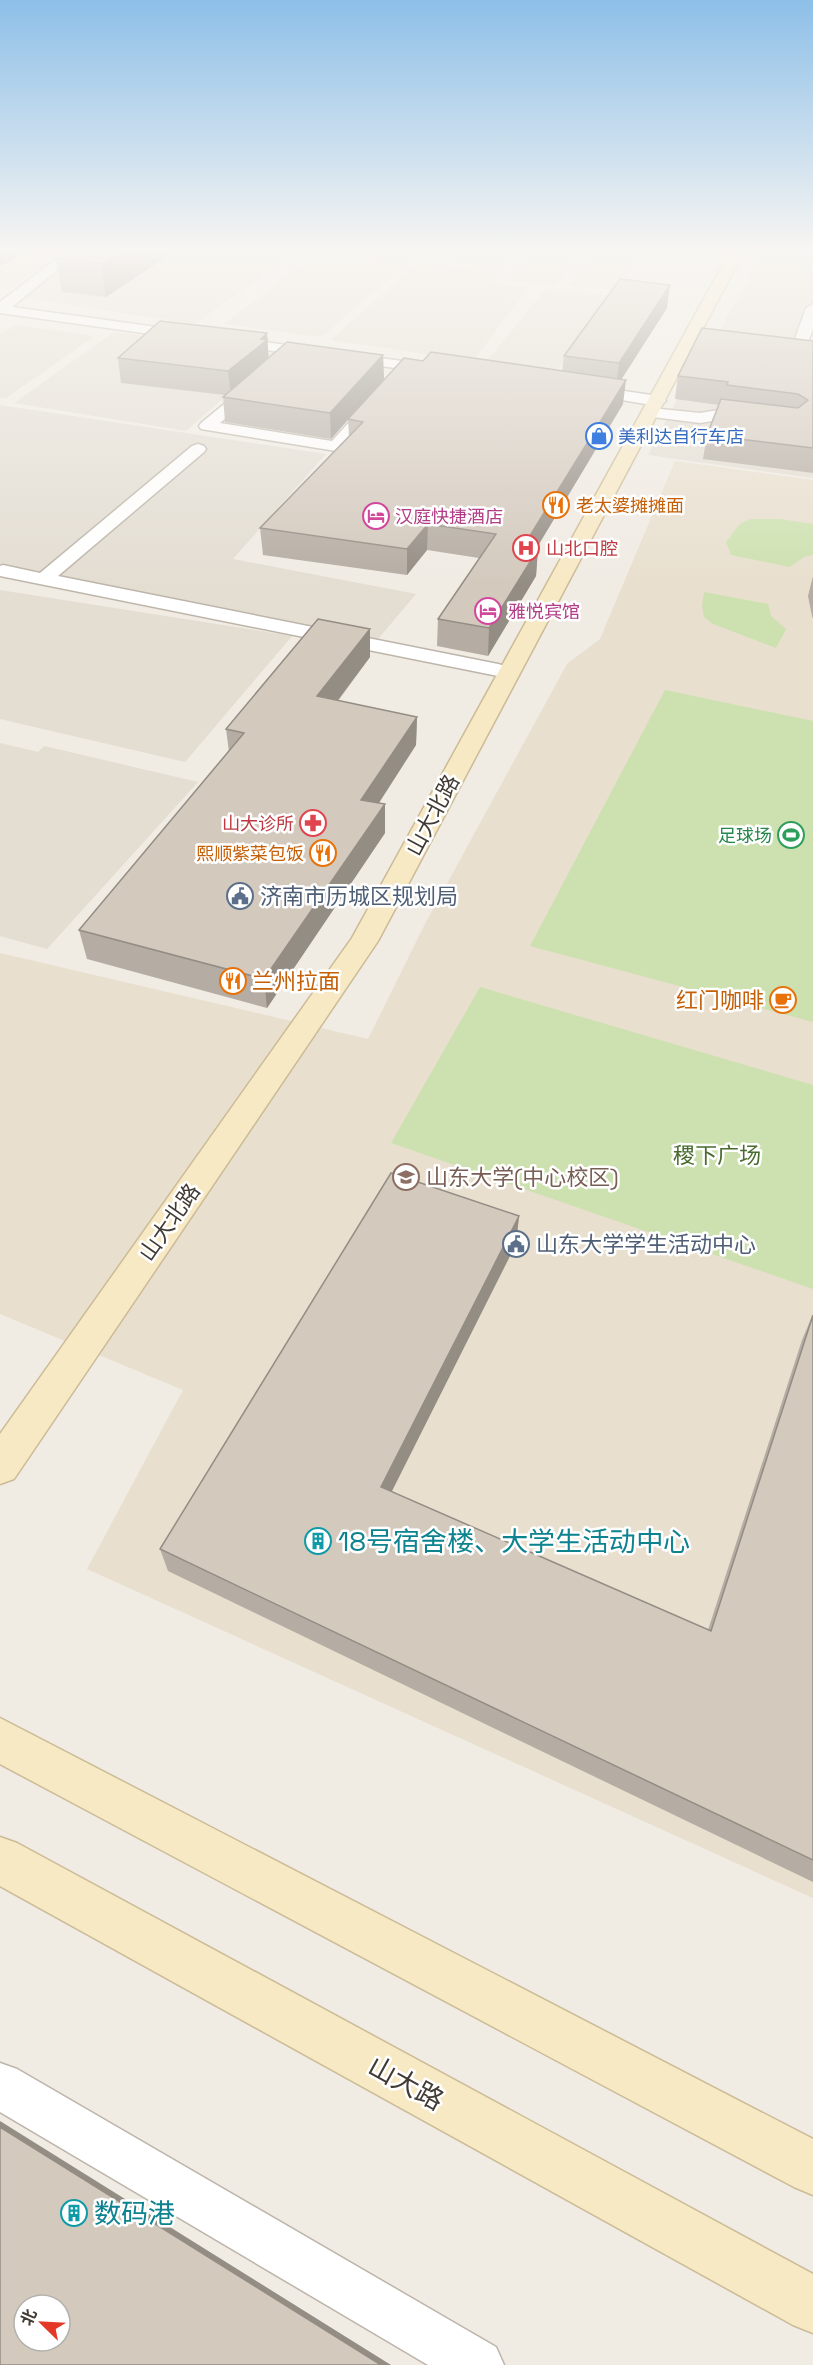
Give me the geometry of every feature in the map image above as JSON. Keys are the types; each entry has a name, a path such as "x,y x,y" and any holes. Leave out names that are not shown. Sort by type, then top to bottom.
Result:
{"main road":[{"name":"山大北路","path":"0,1466 364,941 672,363"},
{"name":"山大北路","path":"0,1431 336,960 498,670 652,404 680,363"},
{"path":"0,1740 813,2168"},
{"name":"山大路","path":"0,1860 813,2305"}],"street":[{"path":"277,363 207,426 336,446 407,366"},
{"path":"323,363 407,366 454,372"},
{"path":"571,389 652,404 700,418 718,415 771,422"},
{"path":"44,579 198,449"},
{"path":"3,571 498,670"},
{"path":"0,2086 478,2365"}],"shaded area":[{"path":"0,363 56,363 6,398 0,398"},
{"path":"70,363 263,363 186,431 14,403"},
{"path":"495,363 562,363 555,373"},
{"path":"696,363 813,363 813,478 648,455"},
{"path":"0,405 326,454 233,559 416,594 373,645 0,577"},
{"name":"山东大学(中心校区)","path":"675,461 813,480 813,1898 87,1569 183,1390 0,1314 0,953 368,1039 425,924 567,664 600,639"},
{"path":"0,590 292,636 185,762 0,719"},
{"path":"0,743 38,752 44,746 198,782 47,949 0,936"}],"green space":[{"path":"751,519 779,519 813,524 813,555 804,557 790,567 731,555 726,542 740,524"},
{"path":"704,592 768,604 771,616 786,629 776,648 713,624 704,617 702,606"},
{"path":"665,690 813,721 813,1022 530,946"},
{"name":"稷下广场","path":"480,987 813,1085 813,1289 391,1143"}],"building":[{"path":"163,363 238,363 228,371"},
{"path":"262,363 375,363 330,413 223,397"},
{"path":"399,363 510,363 626,380 523,547 538,549 489,628 438,619 496,534 428,524 407,549 260,528 363,422 348,419"},
{"path":"684,363 813,363 813,448 707,435 721,399 798,408 808,400 798,394 678,376"},
{"path":"318,619 370,629 317,696 417,717 361,800 385,804 264,979 79,930 244,733 226,729"},
{"name":"18号宿舍楼、大学生活动中心","path":"391,1173 519,1216 381,1487 711,1631 813,1315 813,1860 160,1549"},
{"name":"数码港","path":"0,2127 381,2365 0,2365"}],"place":[{"name":"美利达自行车店","path":"599,436"},
{"name":"老太婆摊摊面","path":"556,505"},
{"name":"汉庭快捷酒店","path":"376,516"},
{"name":"山北口腔","path":"526,548"},
{"name":"雅悦宾馆","path":"488,611"},
{"name":"山大诊所","path":"313,823"},
{"name":"足球场","path":"791,835"},
{"name":"熙顺紫菜包饭","path":"323,853"},
{"name":"济南市历城区规划局","path":"240,896"},
{"name":"兰州拉面","path":"233,981"},
{"name":"红门咖啡","path":"783,1000"},
{"name":"山东大学(中心校区)","path":"406,1177"},
{"name":"山东大学学生活动中心","path":"516,1244"},
{"name":"18号宿舍楼、大学生活动中心","path":"318,1541"},
{"name":"数码港","path":"74,2213"}]}
